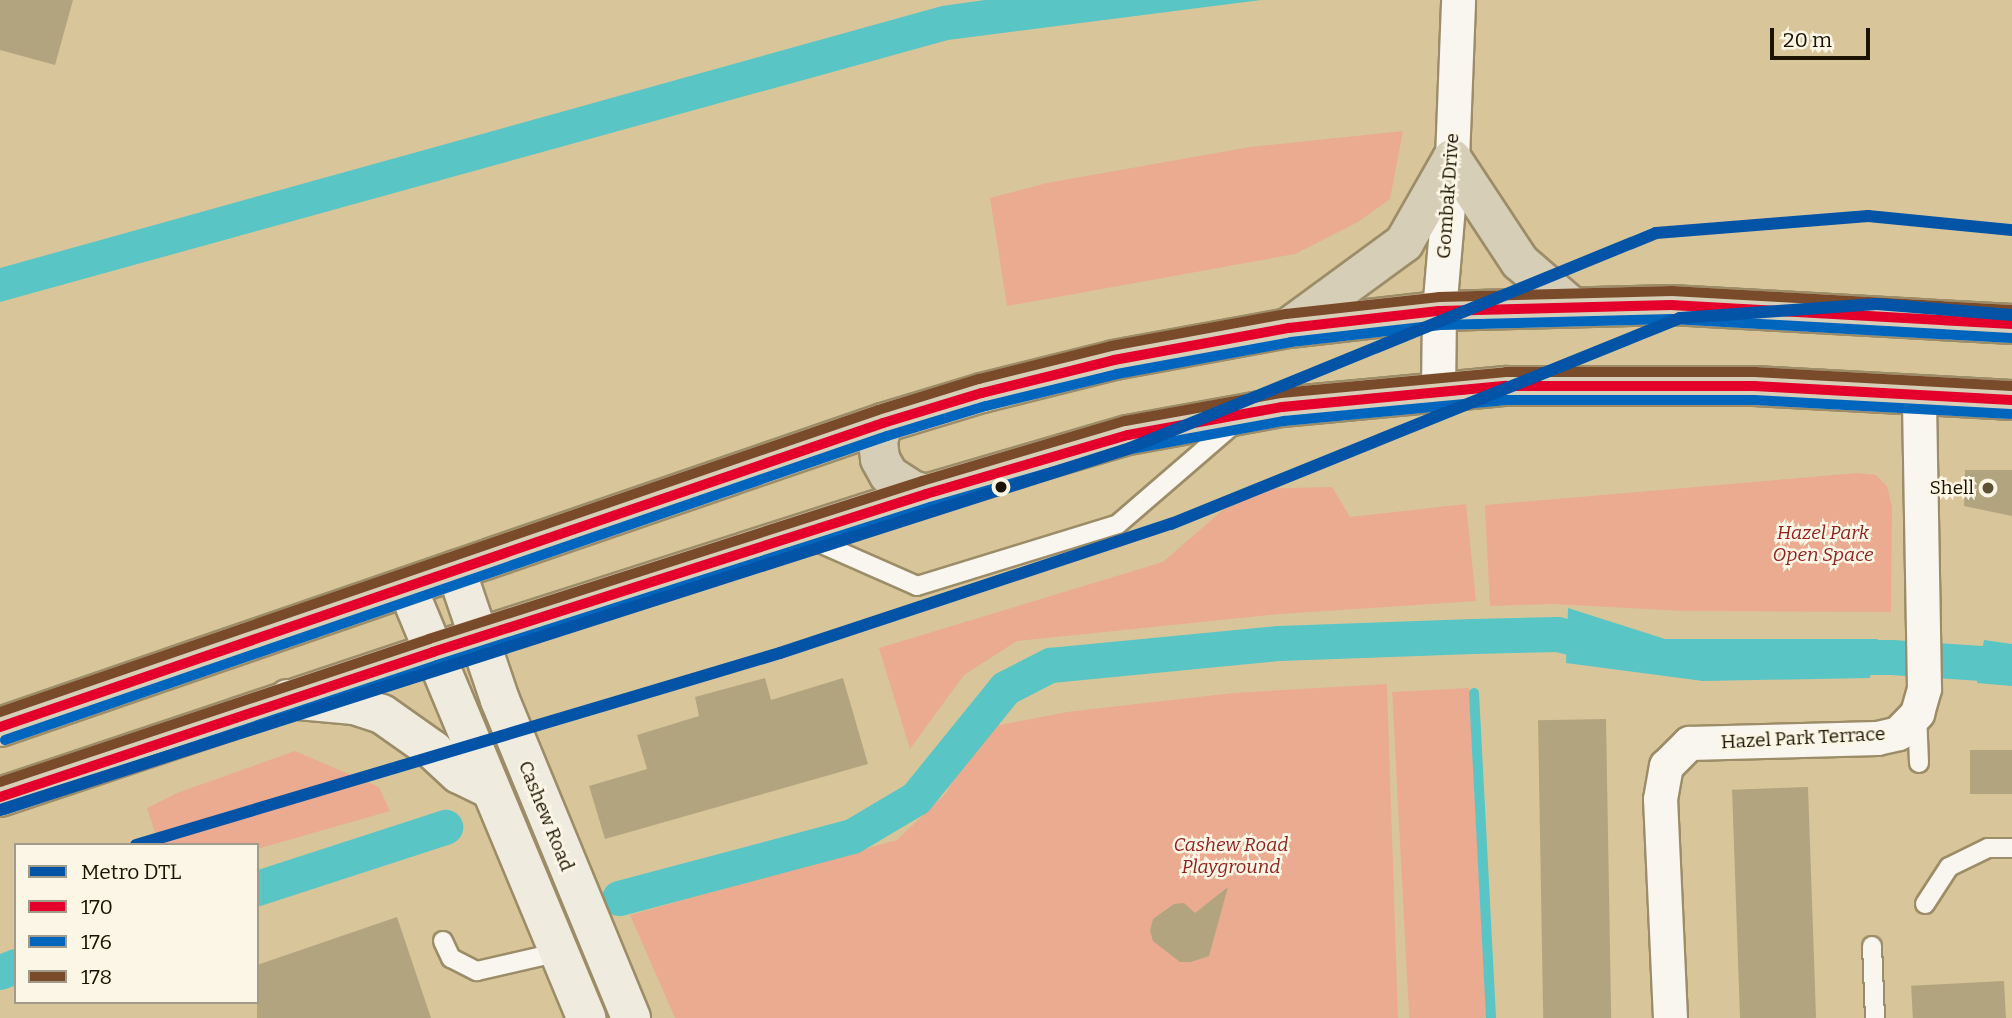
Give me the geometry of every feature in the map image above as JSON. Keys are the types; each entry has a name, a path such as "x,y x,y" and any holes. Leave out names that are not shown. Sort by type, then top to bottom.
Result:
{"highway":[{"path":"1289,328 1404,243 1452,159 1520,262 1572,307"},
{"path":"0,727 883,423 982,393 1114,360 1289,328 1439,312 1671,305 2012,324"},
{"path":"0,797 286,699 926,494 1128,435 1246,414 1438,391 1506,386 1754,386 2012,400"},
{"path":"883,423 878,442 880,459 889,475 912,490 926,494"}],"street":[{"name":"Gombak Drive","path":"1438,391 1439,312 1452,159 1458,4"},
{"path":"1919,396 1923,631 1921,701"},
{"name":"Cashew Road","path":"456,570 478,638 561,853 579,941 586,1018"},
{"name":"Cashew Road","path":"407,587 531,891 579,941 631,1018"},
{"path":"286,699 354,705 382,714 433,750 459,774 488,788"},
{"name":"Hazel Park Terrace","path":"1670,1018 1660,799 1666,766 1689,743 1877,738 1898,733 1921,701"}],"lane":[{"path":"800,535 917,586 1118,524 1246,414"},
{"path":"1919,763 1921,701"},
{"path":"1925,904 1949,867 1988,848 2012,848"},
{"path":"443,941 451,958 477,971 579,941"},
{"path":"1872,946 1875,1018"}],"green space":[{"path":"1403,131 1390,199 1358,222 1295,254 1007,306 990,198 1047,183 1250,147"},
{"name":"Hazel Park Open Space","path":"1858,473 1876,475 1887,486 1892,507 1891,612 1684,611 1552,604 1490,606 1485,505"},
{"path":"1332,487 1350,517 1466,504 1476,601 1280,614 1017,641 964,675 910,749 879,648 1163,562 1247,489"},
{"name":"Cashew Road Playground","path":"1387,684 1398,1018 675,1018 630,915 897,840 945,794 980,738 995,726 1067,712 1233,693"},
{"path":"1469,688 1486,1018 1409,1018 1392,692"},
{"path":"295,751 379,787 390,811 259,848 259,843 158,843 147,808 177,793"}],"water":[{"path":"985,0 1261,0 948,40 0,302 0,268 942,6"},
{"path":"1568,608 1665,639 1878,639 1870,678 1703,681 1566,663"},
{"path":"1984,640 2012,644 2012,686 1977,683"}],"building":[{"path":"0,0 73,0 55,65 0,50"},
{"name":"Shell","path":"1965,470 2012,470 2012,516 1964,506"},
{"path":"765,678 771,700 843,678 868,764 605,839 589,786 647,769 637,735 699,716 695,697"},
{"path":"1606,719 1611,1018 1543,1018 1538,720"},
{"path":"1970,750 2012,750 2012,794 1970,794"},
{"path":"1808,787 1816,1018 1740,1018 1732,790"},
{"path":"1228,887 1209,956 1191,962 1180,962 1153,941 1150,931 1153,919 1174,904 1184,903 1195,913"},
{"path":"397,917 431,1018 257,1018 259,964"},
{"path":"2004,981 2006,1018 1913,1018 1911,986"}],"waterway":[{"path":"619,898 852,836 916,798 1005,688 1050,665 1279,643 1473,636 1557,634 1615,648"},
{"path":"1827,657 1891,657 2012,665"},
{"path":"1474,693 1491,1018"},
{"path":"259,887 445,827"},
{"path":"0,972 14,967"}],"metro line":[{"name":"DTL","path":"0,810 1130,448 1656,233 1868,216 2012,230"},
{"name":"DTL","path":"143,843 780,653 1171,524 1680,318 1877,304 2012,315"}],"transit line":[{"name":"178","path":"0,712 878,410 979,379 1111,346 1286,314 1439,297 1672,291 2012,310"},
{"name":"170","path":"0,727 883,423 982,393 1114,360 1289,328 1439,311 1671,305 2012,324"},
{"name":"176","path":"5,740 887,436 986,406 1117,374 1291,342 1440,325 1671,319 2011,338"},
{"name":"178","path":"0,782 429,639 922,481 1125,421 1281,393 1506,372 1755,372 2012,386"},
{"name":"170","path":"0,797 433,652 926,494 1128,435 1282,407 1506,386 1754,386 2012,400"},
{"name":"176","path":"4,810 437,665 930,507 1131,449 1284,421 1507,400 1754,400 2011,414"}],"place":[{"name":"Shell","path":"1988,488"}]}
